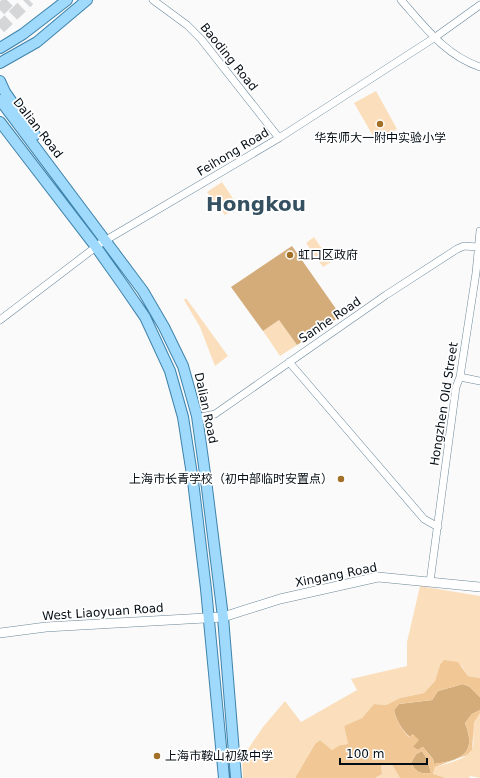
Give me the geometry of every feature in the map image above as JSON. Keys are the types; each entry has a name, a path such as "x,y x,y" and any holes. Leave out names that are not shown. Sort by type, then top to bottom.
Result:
{"main road":[{"path":"0,48 28,31 67,0"},
{"path":"0,63 26,48 55,28 87,0"},
{"path":"0,73 8,63 26,48"},
{"path":"0,81 5,92 28,124 44,157"},
{"name":"Dalian Road","path":"0,100 143,291 184,366 197,418 223,617 236,778"},
{"name":"Dalian Road","path":"0,122 96,247 145,317 162,351 175,388 183,417 193,481 209,617 224,778"}],"street":[{"name":"Baoding Road","path":"153,0 187,24 202,40 279,138"},
{"path":"401,0 433,36 452,53 480,67"},
{"name":"Feihong Road","path":"0,320 106,240 279,138 480,5"},
{"name":"Hongzhen Old Street","path":"430,582 456,388 460,377 476,273 480,231"},
{"name":"Sanhe Road","path":"197,418 215,414 289,362 457,249 464,246 478,246"},
{"path":"289,362 424,519 438,527"},
{"path":"460,377 480,381"},
{"name":"Xingang Road","path":"209,617 223,617 280,599 378,577 480,587"},
{"name":"West Liaoyuan Road","path":"0,633 46,627 209,617"}],"shaded area":[{"path":"376,91 397,129 376,141 354,103"},
{"path":"222,182 238,206 225,215 207,192"},
{"path":"314,237 331,262 323,267 306,243"},
{"path":"292,246 341,316 297,345 279,320 263,331 231,287"},
{"path":"186,298 228,356 215,366 200,327 184,300"},
{"path":"279,320 297,345 280,356 263,331"},
{"path":"420,586 480,596 480,678 468,676 461,665 440,665 435,681 424,693 400,698 386,705 374,704 362,718 344,726 348,744 340,745 332,750 320,740 315,744 295,778 243,778 242,758 263,727 285,701 301,722 357,690 351,679 407,666 407,642"},
{"path":"444,660 458,662 468,676 480,678 480,697 470,687 463,684 438,691 432,700 399,704 394,710 398,721 406,734 409,737 413,734 419,740 413,747 418,750 423,747 433,759 434,764 452,760 464,753 468,748 469,742 465,723 472,714 480,710 480,713 474,722 472,750 467,755 435,767 433,774 446,778 400,778 391,763 385,763 381,766 382,774 375,778 295,778 315,744 320,740 332,750 340,745 348,744 344,726 362,718 374,704 386,705 400,698 424,693 435,681 440,665","holes":["422,751 427,759 431,773 419,772 411,763 416,754"]},
{"path":"463,684 470,687 480,697 480,710 472,714 465,723 468,733 468,748 459,757 434,764 433,759 423,747 418,750 413,747 413,734 410,737 404,731 394,710 399,704 432,700 438,691"},
{"path":"480,713 480,778 470,776 469,778 446,778 433,774 435,767 461,759 468,754 473,745 474,723"},
{"path":"422,751 427,759 431,773 419,772 411,763 416,754"},
{"path":"385,763 391,763 400,778 375,778 382,774 381,766"}],"tunnel":[{"path":"0,10 10,0"},
{"path":"0,28 29,0"}],"place":[{"name":"华东师大一附中实验小学","path":"380,124"},
{"name":"虹口区政府","path":"290,255"},
{"name":"上海市长青学校（初中部临时安置点）","path":"341,479"},
{"name":"上海市鞍山初级中学","path":"157,756"}],"district":[{"name":"Hongkou","path":"256,204"}]}
